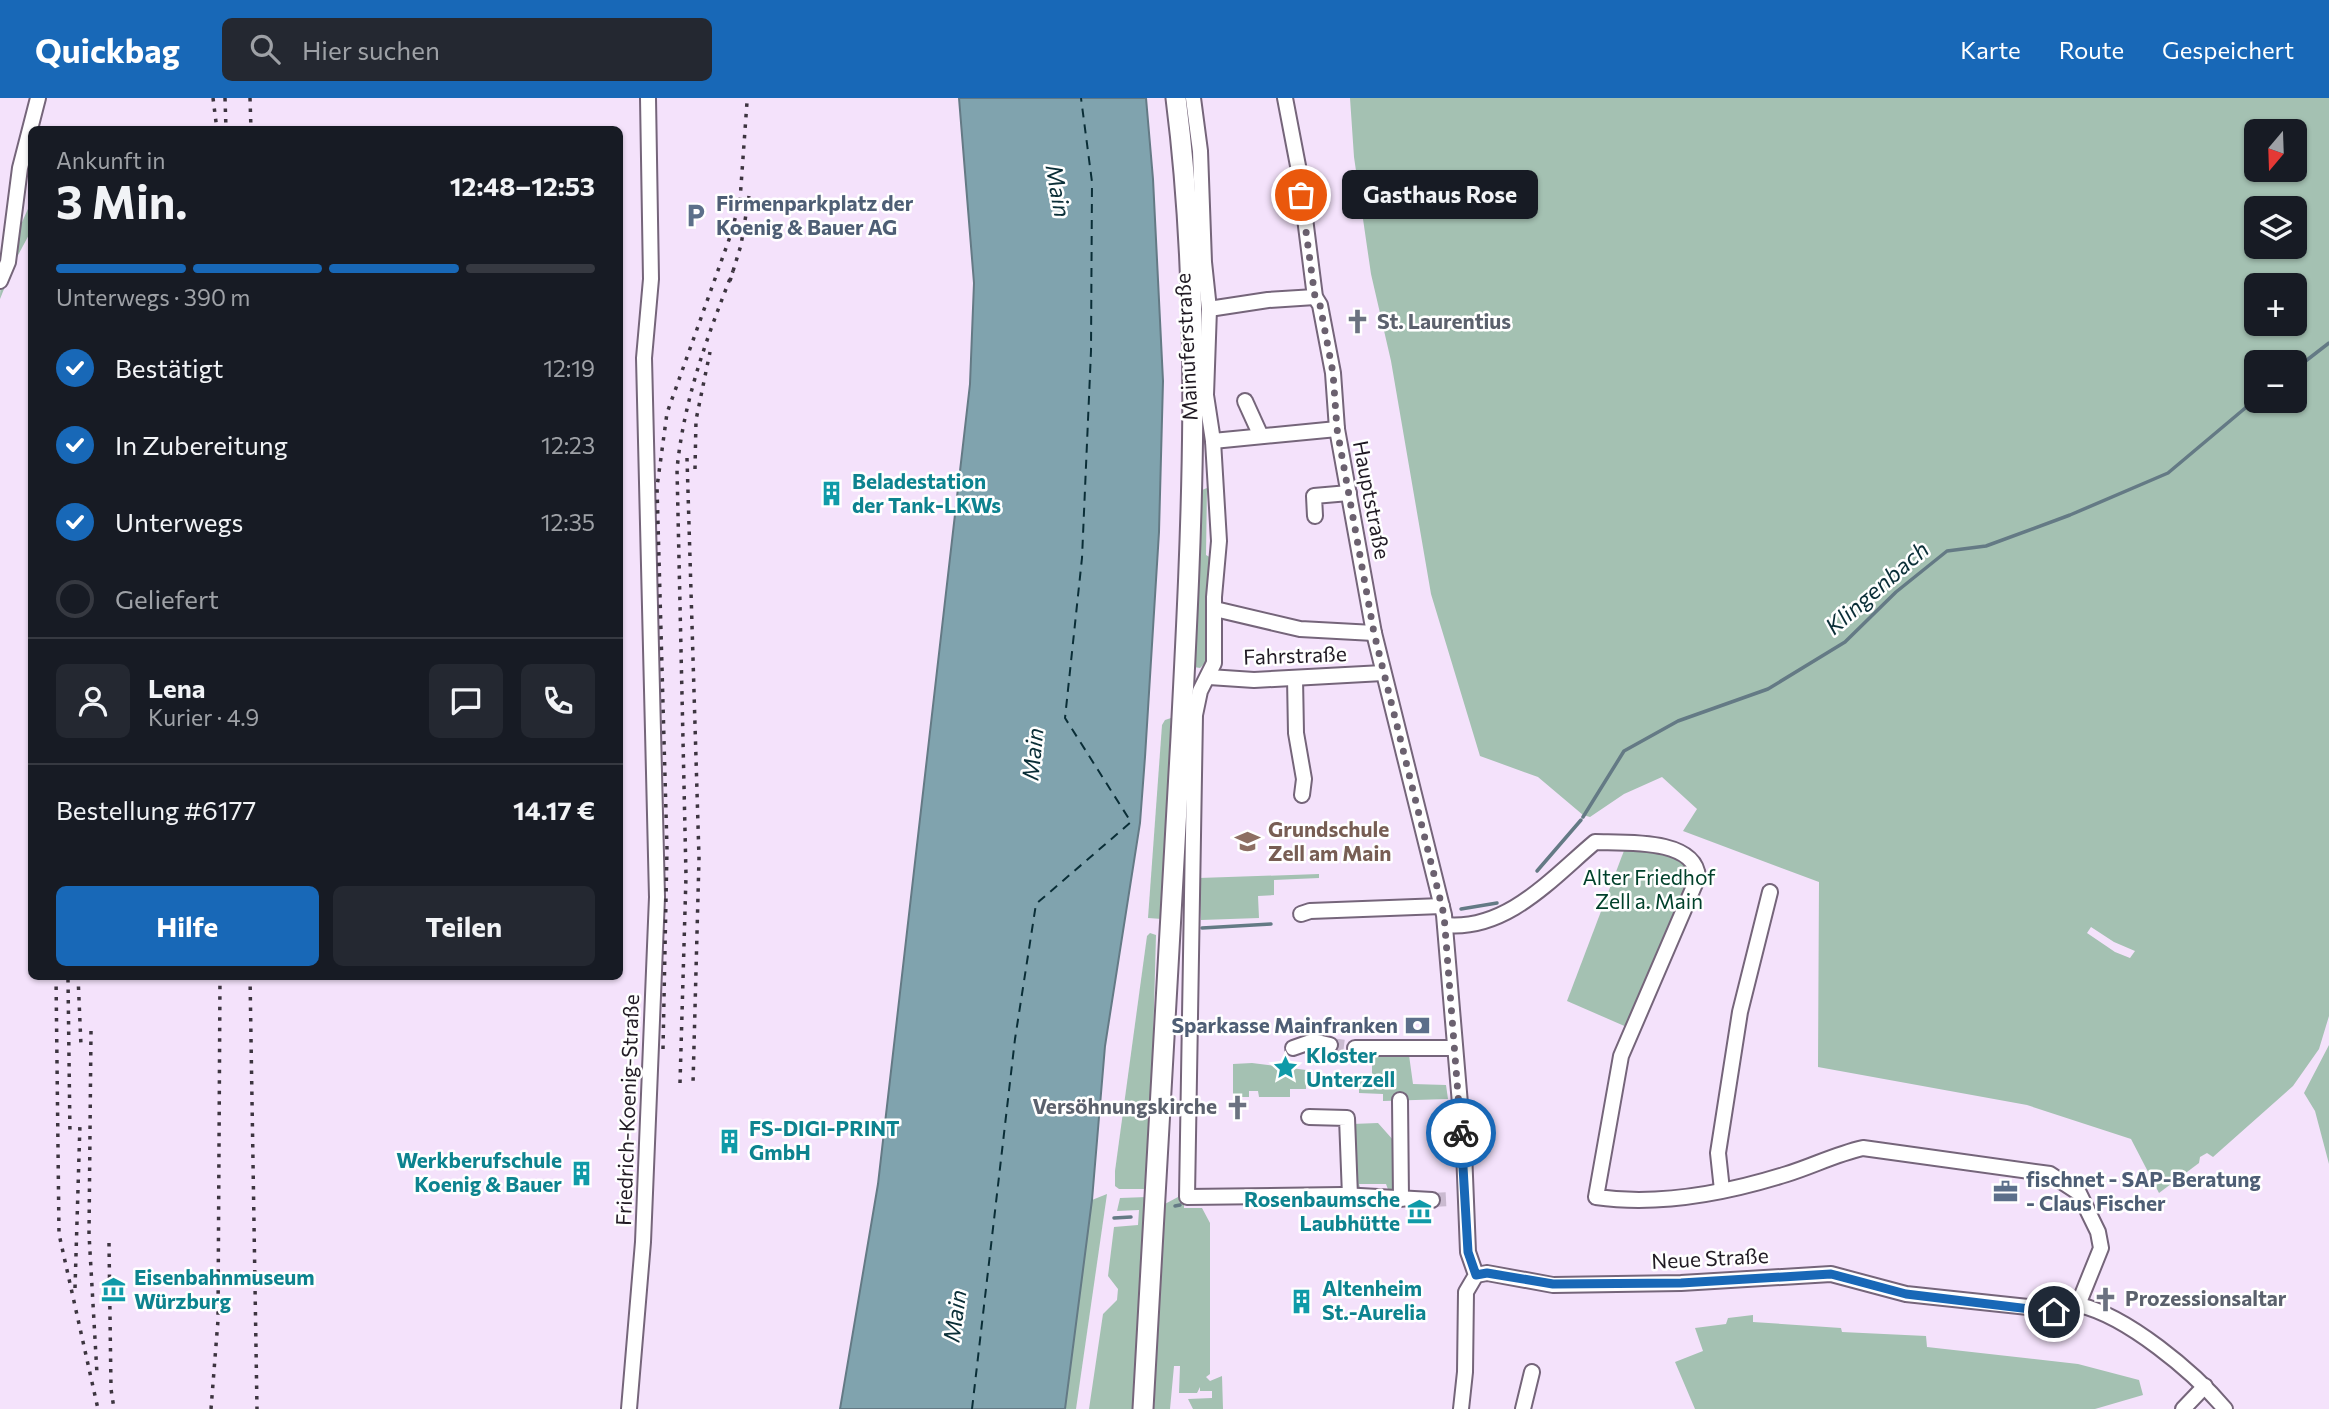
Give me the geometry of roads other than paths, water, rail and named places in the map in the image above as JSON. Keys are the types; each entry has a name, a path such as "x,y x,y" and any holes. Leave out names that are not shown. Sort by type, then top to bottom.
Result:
{"main road":[{"path":"1143,1409 1192,485 1191,329 1185,169 1176,98"}],"street":[{"path":"31,126 38,98"},
{"name":"Friedrich-Koenig-Straße","path":"629,1409 643,1242 657,897 644,358 652,279 648,98"},
{"name":"Mainuferstraße","path":"1193,98 1200,151 1204,262 1209,309 1206,396 1213,441 1219,541 1213,663 1209,677 1200,691 1195,715 1187,1197 1350,1196"},
{"name":"Hauptstraße","path":"1285,98 1299,171 1315,297 1320,305 1333,373 1337,429 1374,633 1442,906 1454,1048 1459,1199 1468,1252 1476,1275"},
{"path":"0,281 8,262 20,169 28,137"},
{"path":"1209,309 1268,300 1315,297"},
{"path":"1245,401 1260,435"},
{"path":"1213,441 1337,429"},
{"path":"1315,516 1314,496 1349,493"},
{"path":"1215,609 1300,629 1374,633"},
{"name":"Fahrstraße","path":"1209,677 1295,678 1383,673"},
{"path":"1295,678 1296,733 1304,779 1302,795"},
{"path":"1445,925 1478,925 1502,916 1595,842 1678,849 1694,861 1698,877 1622,1056 1596,1197 1618,1200 1675,1198 1722,1190 1788,1174 1840,1153 1863,1148 2050,1174 2078,1193 2098,1232 2101,1248 2078,1305"},
{"path":"1722,1190 1718,1153 1740,1012 1770,892"},
{"path":"1301,914 1310,911 1442,906"},
{"path":"1293,1048 1313,1041 1330,1045"},
{"path":"1355,1048 1454,1048"},
{"path":"1400,1100 1401,1199"},
{"path":"1309,1117 1347,1118 1350,1196 1432,1200"},
{"name":"Neue Straße","path":"1476,1275 1487,1273 1553,1284 1667,1283 1831,1274 1906,1294 2028,1307 2032,1303 2053,1302 2057,1307 2078,1305 2111,1318 2161,1349 2205,1385 2225,1409"},
{"path":"1461,1409 1465,1372 1466,1292 1476,1275"},
{"path":"1523,1409 1532,1372"},
{"path":"2183,1409 2205,1385"}],"water":[{"name":"Main","path":"959,98 1146,98 1153,179 1163,381 1159,532 1140,823 1105,1046 1092,1200 1065,1409 840,1409 878,1184 970,384 974,283"}],"waterway":[{"name":"Klingenbach","path":"2307,360 2329,343"},
{"name":"Klingenbach","path":"1583,817 1624,751 1678,721 1768,689 1845,642 1896,592 1947,551 1986,546 2070,515 2168,473 2244,409"},
{"name":"Klingenbach","path":"1537,871 1581,820"},
{"name":"Klingenbach","path":"1461,909 1497,903"},
{"name":"Klingenbach","path":"1202,928 1271,924"},
{"path":"1175,1206 1180,1205"},
{"path":"1114,1218 1131,1217"}],"tunnel":[{"path":"1330,1045 1355,1048"},
{"path":"1432,1200 1452,1199"}],"railway":[{"path":"213,98 216,126"},
{"path":"225,98 226,126"},
{"path":"250,98 251,126"},
{"path":"663,1049 667,849 657,487 667,413 731,234 740,200 747,102"},
{"path":"730,281 741,245 749,196"},
{"path":"680,1083 686,876 677,469 691,393 733,271"},
{"path":"695,469 696,420 710,352"},
{"path":"687,458 699,858 693,1084"},
{"path":"56,980 59,1234 98,1409"},
{"path":"68,980 70,1136"},
{"path":"78,980 81,1046"},
{"path":"211,1409 218,1320 220,980"},
{"path":"250,980 257,1409"},
{"path":"91,1031 89,1234 97,1374"},
{"path":"75,1288 80,1123"},
{"path":"109,1243 111,1389 114,1409"}],"place":[{"name":"Gasthaus Rose","path":"1301,195"},
{"name":"Firmenparkplatz der Koenig & Bauer AG","path":"696,216"},
{"name":"St. Laurentius","path":"1357,322"},
{"name":"Beladestation der Tank-LKWs","path":"832,494"},
{"name":"Grundschule Zell am Main","path":"1248,842"},
{"name":"Sparkasse Mainfranken","path":"1418,1026"},
{"name":"Kloster Unterzell","path":"1286,1068"},
{"name":"Versöhnungskirche","path":"1237,1107"},
{"name":"FS-DIGI-PRINT GmbH","path":"729,1141"},
{"name":"Werkberufschule Koenig & Bauer","path":"582,1173"},
{"name":"fischnet - SAP-Beratung - Claus Fischer","path":"2006,1192"},
{"name":"Rosenbaumsche Laubhütte","path":"1420,1212"},
{"name":"Eisenbahnmuseum Würzburg","path":"114,1290"},
{"name":"Prozessionsaltar","path":"2105,1299"},
{"name":"Altenheim St.-Aurelia","path":"1302,1301"}],"park label":[{"name":"Alter Friedhof Zell a. Main","path":"1649,890"}]}
